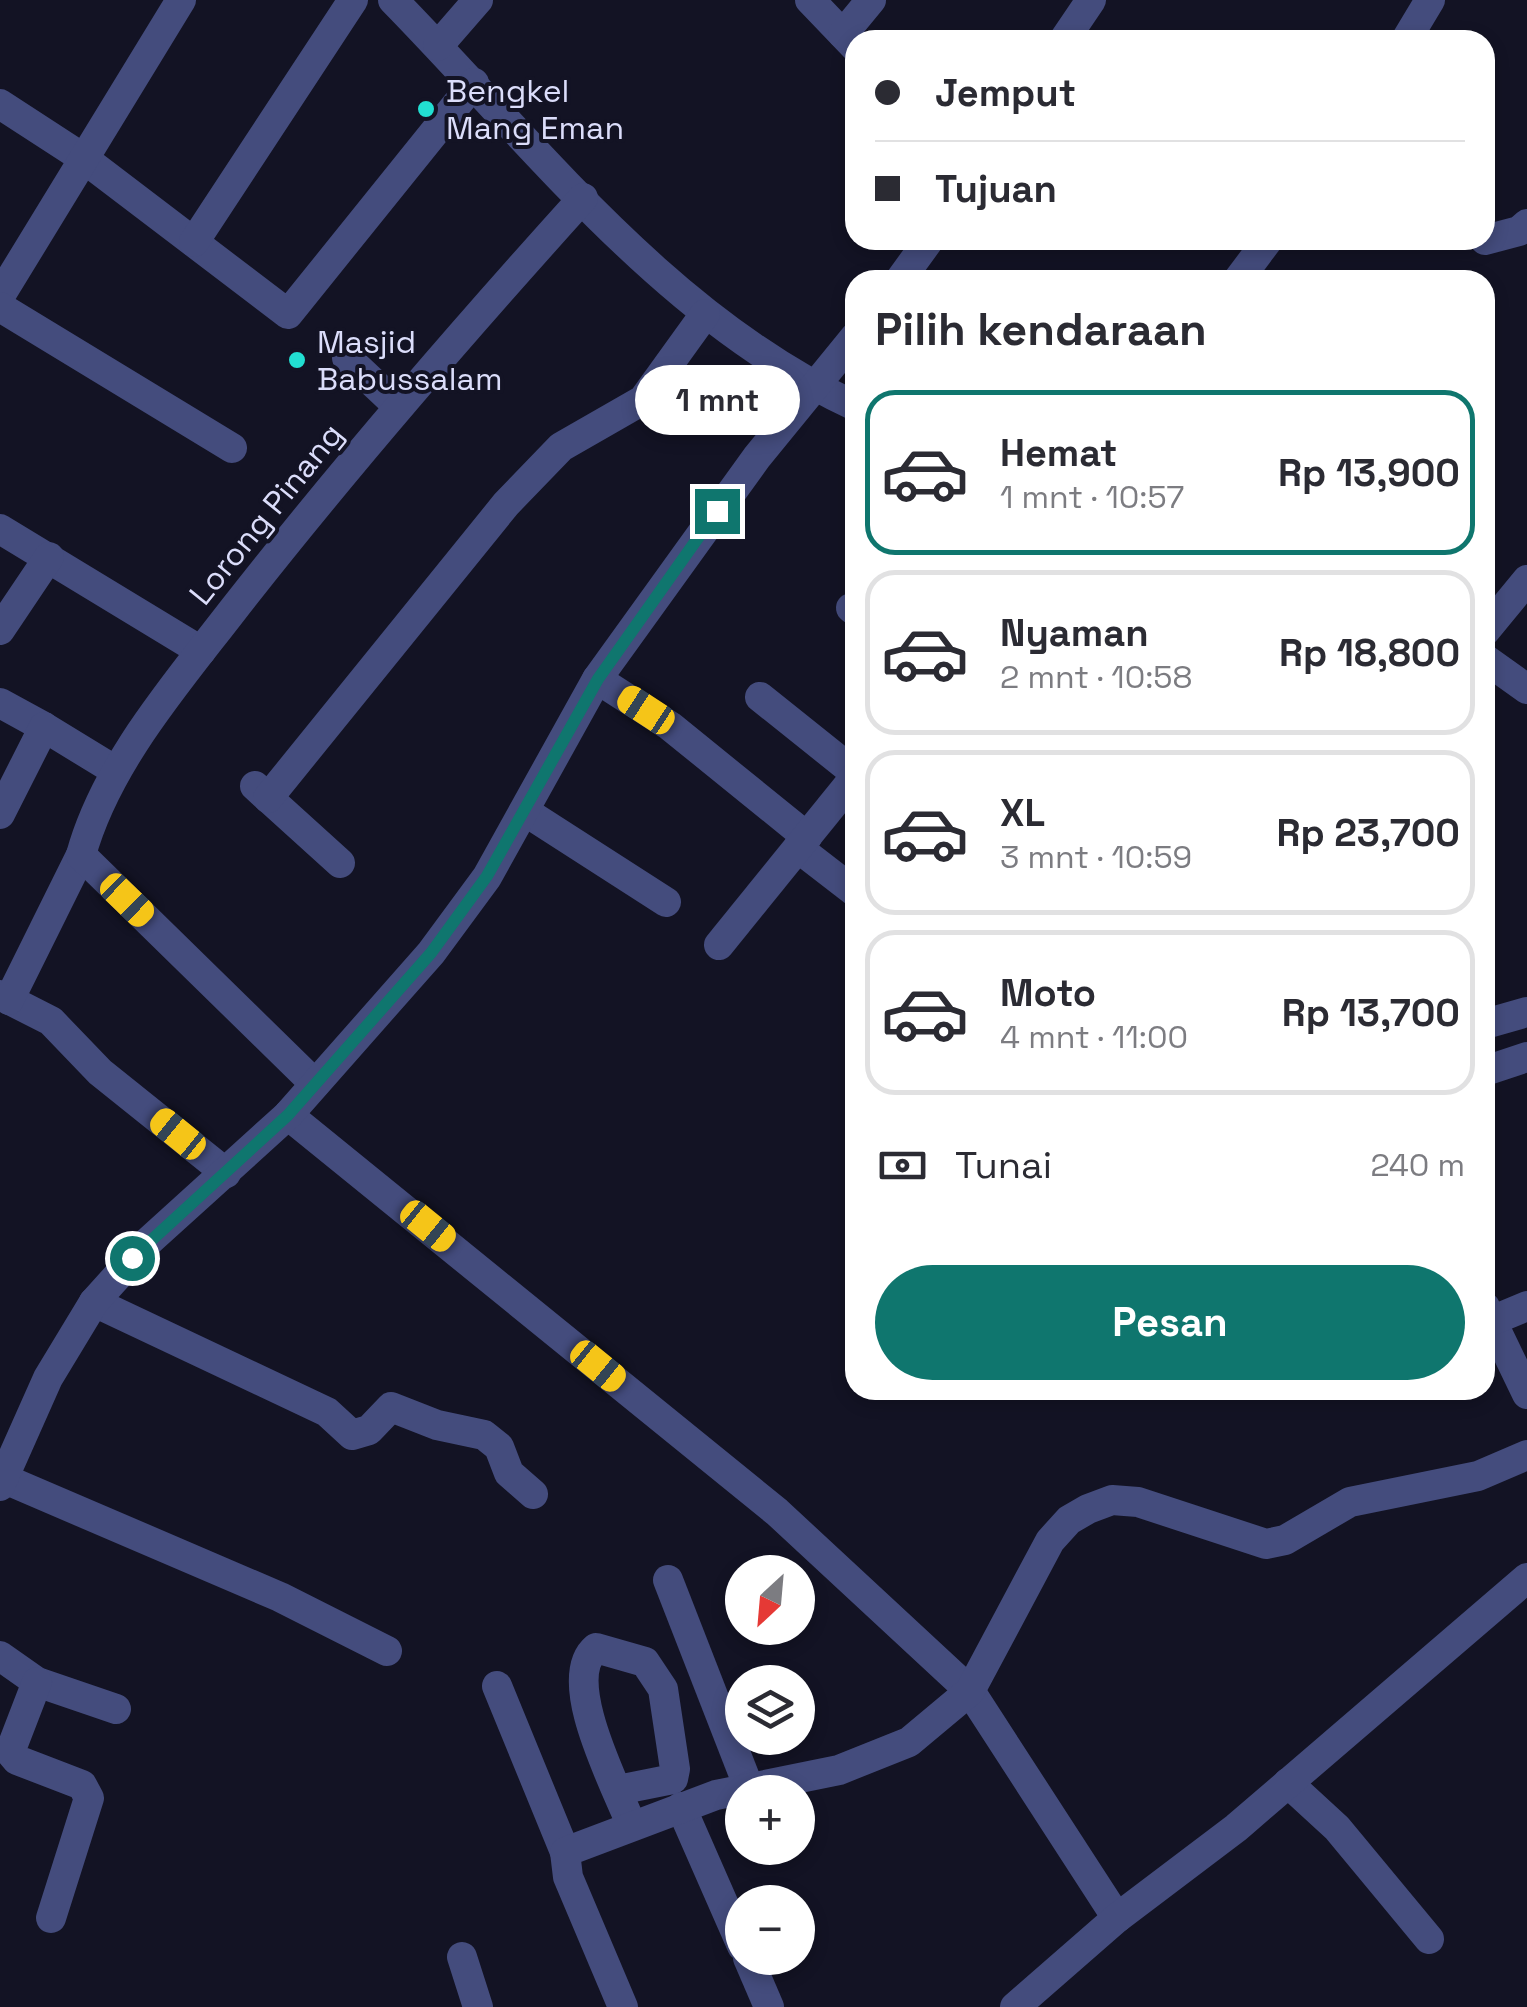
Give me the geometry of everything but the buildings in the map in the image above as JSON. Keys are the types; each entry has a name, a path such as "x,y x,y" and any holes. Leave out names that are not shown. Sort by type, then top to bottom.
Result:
{"street":[{"path":"0,296 181,0"},
{"path":"194,242 353,0"},
{"path":"393,0 582,198 705,314 812,386 845,401"},
{"path":"438,46 478,0"},
{"path":"810,0 845,36"},
{"path":"854,30 871,0"},
{"path":"1071,30 1091,0"},
{"path":"1412,30 1430,0"},
{"path":"0,104 83,158 288,314 474,83"},
{"name":"Lorong Pinang","path":"5,998 81,854 116,771 202,650 398,406 582,198"},
{"path":"1495,237 1519,231 1527,224"},
{"path":"0,307 232,448"},
{"path":"340,863 260,791 506,504 561,447 643,400 705,314"},
{"path":"387,1650 280,1597 1,1480 48,1378 94,1302 150,1240 288,1115 431,953 487,876 598,679 812,386 845,348"},
{"path":"346,358 398,406"},
{"path":"0,529 202,650"},
{"path":"0,630 50,557"},
{"path":"1495,619 1527,580"},
{"path":"1495,666 1527,689"},
{"path":"598,679 670,726 845,883"},
{"path":"760,698 845,767"},
{"path":"0,702 116,771"},
{"path":"0,814 44,727"},
{"path":"719,945 845,788"},
{"path":"526,812 666,902"},
{"path":"81,854 315,1084"},
{"path":"5,998 51,1021 100,1072 226,1173"},
{"path":"1495,1021 1527,1012"},
{"path":"1495,1067 1527,1057"},
{"path":"288,1115 772,1509 970,1690 1117,1918"},
{"path":"94,1302 327,1412 352,1435 369,1430 390,1407 437,1425 484,1434 498,1447 509,1472 533,1494"},
{"path":"1495,1313 1527,1306"},
{"path":"1495,1328 1527,1394"},
{"path":"808,1775 875,1760 909,1742 970,1690 1050,1541 1069,1520 1088,1510 1112,1500 1138,1502 1266,1544 1285,1540 1350,1502 1478,1476 1527,1455"},
{"path":"1015,2007 1117,1918 1288,1783 1527,1578"},
{"path":"668,1580 744,1775"},
{"path":"618,1790 658,1786 673,1780 675,1768 663,1688 646,1662 596,1648 586,1656 582,1670 586,1710 631,1824"},
{"path":"0,1656 38,1682 116,1709"},
{"path":"38,1682 10,1752 16,1760 82,1785 88,1798 51,1918"},
{"path":"497,1686 565,1852 568,1876 623,2007"},
{"path":"1288,1783 1336,1828 1428,1939"},
{"path":"565,1852 631,1824 725,1795"},
{"path":"681,1807 725,1907"},
{"path":"462,1957 478,2007"},
{"path":"755,1975 769,2007"}],"place":[{"name":"Bengkel Mang Eman","path":"426,109"},
{"name":"Masjid Babussalam","path":"297,360"}],"route":[{"path":"132,1258 288,1115 431,953 487,876 598,679 717,511"}]}
